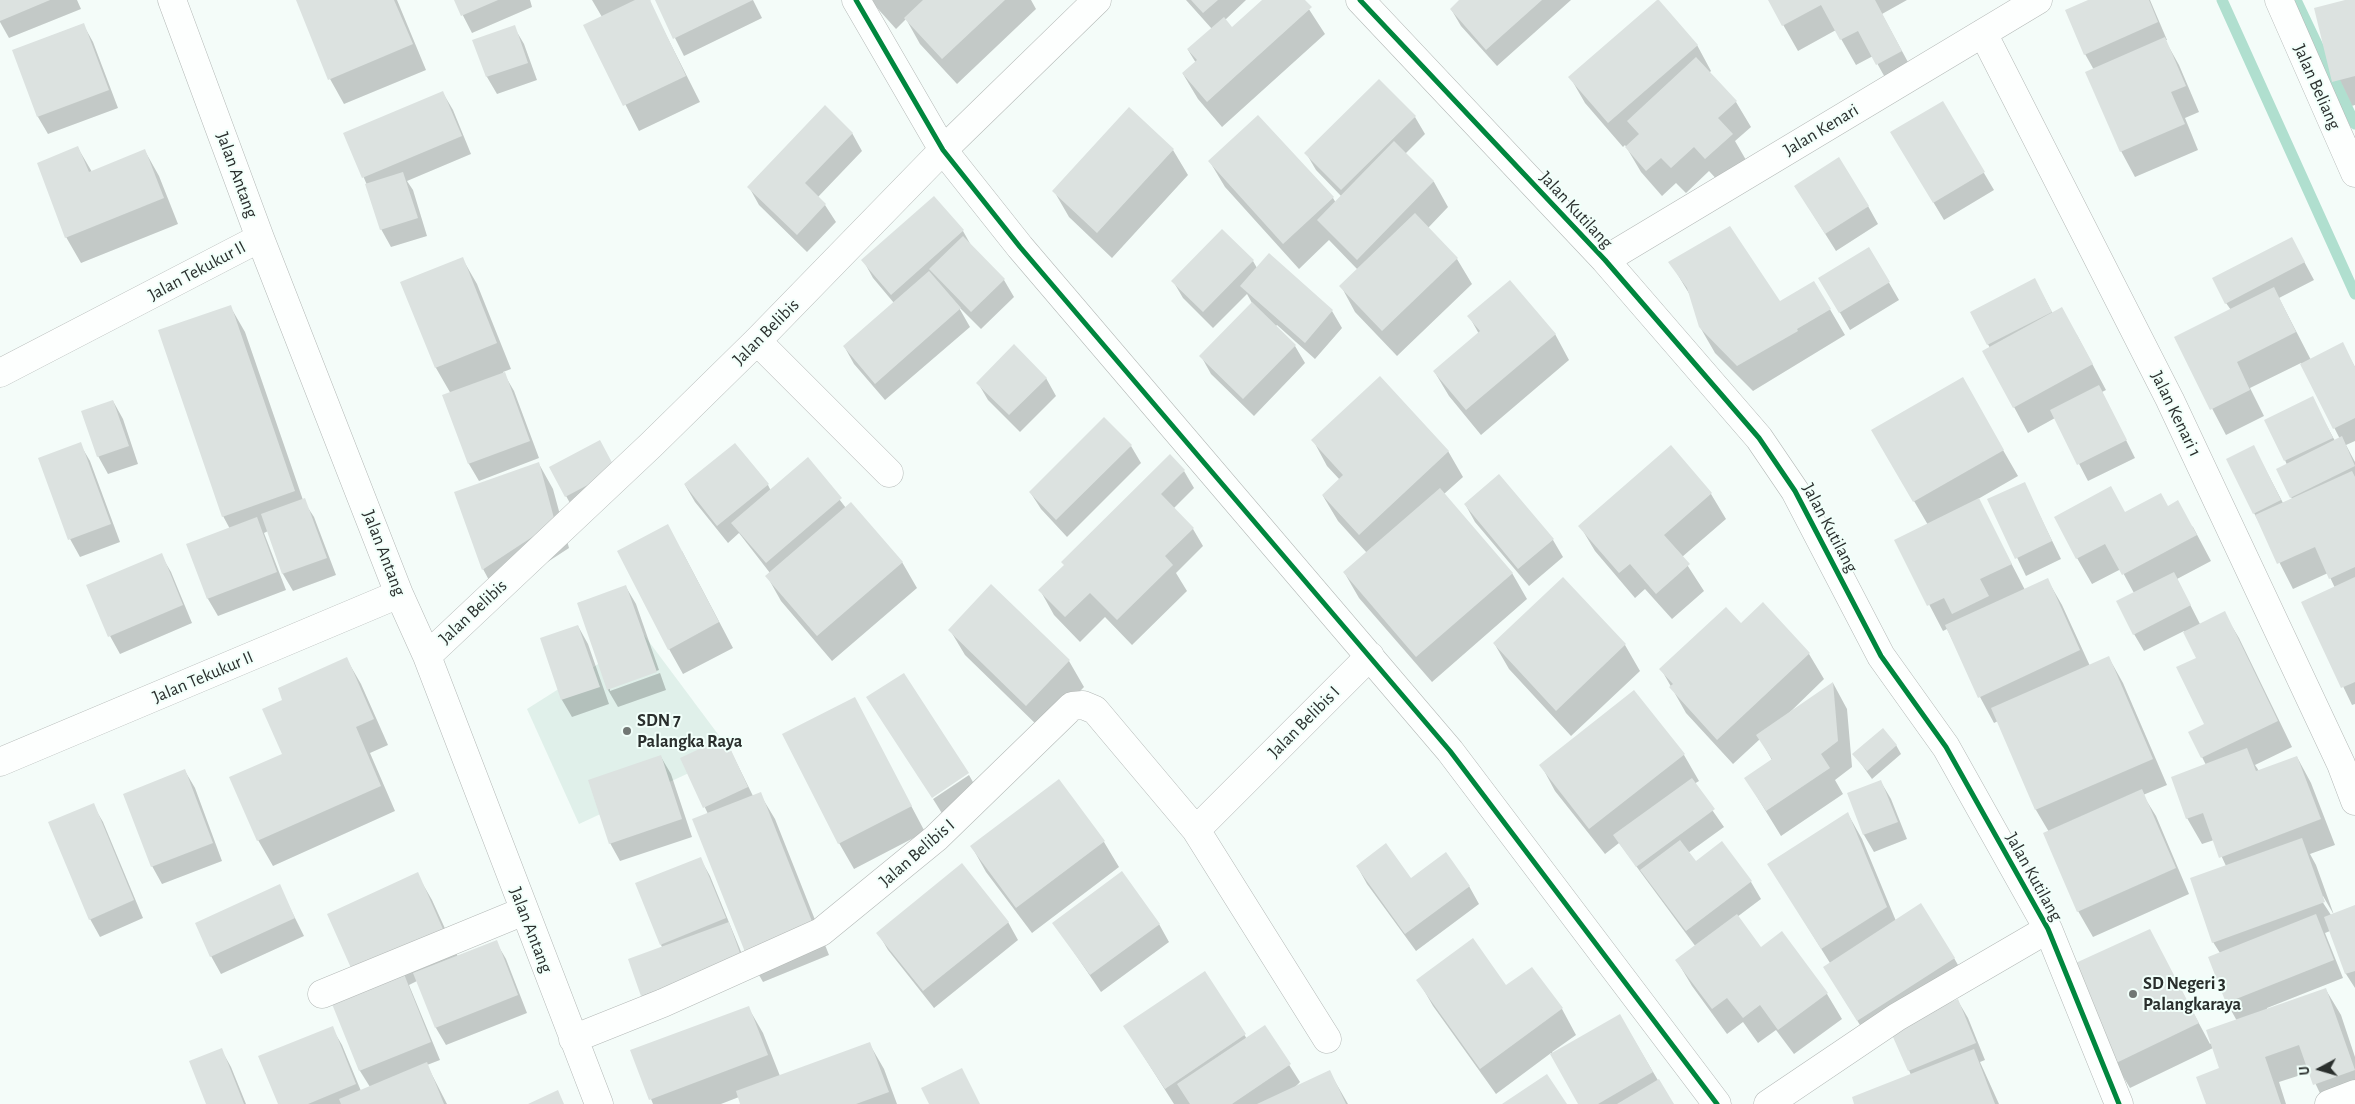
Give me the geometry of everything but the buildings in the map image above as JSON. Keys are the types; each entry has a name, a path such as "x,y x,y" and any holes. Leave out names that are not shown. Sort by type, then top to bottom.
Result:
{"street":[{"name":"Jalan Antang","path":"172,0 260,238 399,594 427,656 573,1039 600,1104"},
{"path":"856,0 943,150 1020,248 1456,759 1717,1104"},
{"name":"Jalan Belibis","path":"427,656 652,445 757,341 943,150 1097,0"},
{"name":"Jalan Kutilang","path":"1360,0 1605,260 1759,438 1795,491 1881,656 1946,747 2048,929 2119,1104"},
{"name":"Jalan Kenari","path":"1605,260 2038,0"},
{"name":"Jalan Beliang","path":"2279,0 2355,173"},
{"name":"Jalan Kenari 1","path":"1983,33 2170,400 2341,764 2355,801"},
{"name":"Jalan Tekukur II","path":"0,373 260,238"},
{"path":"757,341 889,473"},
{"name":"Jalan Tekukur II","path":"2,754 399,594"},
{"name":"Jalan Belibis I","path":"1196,830 1370,656"},
{"name":"Jalan Belibis I","path":"573,1039 663,1002 821,932 843,916 936,838 1072,706 1083,705 1095,710 1196,830 1327,1039"},
{"path":"322,994 524,911"},
{"path":"1768,1104 1897,1017 2048,929"},
{"path":"2330,1104 2355,1094"}],"shaded area":[{"name":"SDN 7 Palangka Raya","path":"644,635 732,753 579,824 527,709"}],"waterway":[{"path":"2222,0 2355,294"},
{"path":"2296,0 2355,124"}],"cycle path":[{"path":"856,0 943,150 1020,247 1450,751 1717,1104"},
{"path":"1360,0 1605,260 1759,438 1795,491 1881,656 1946,747 2048,929 2119,1104"}],"place":[{"name":"SDN 7 Palangka Raya","path":"627,731"},
{"name":"SD Negeri 3 Palangkaraya","path":"2133,994"}]}
